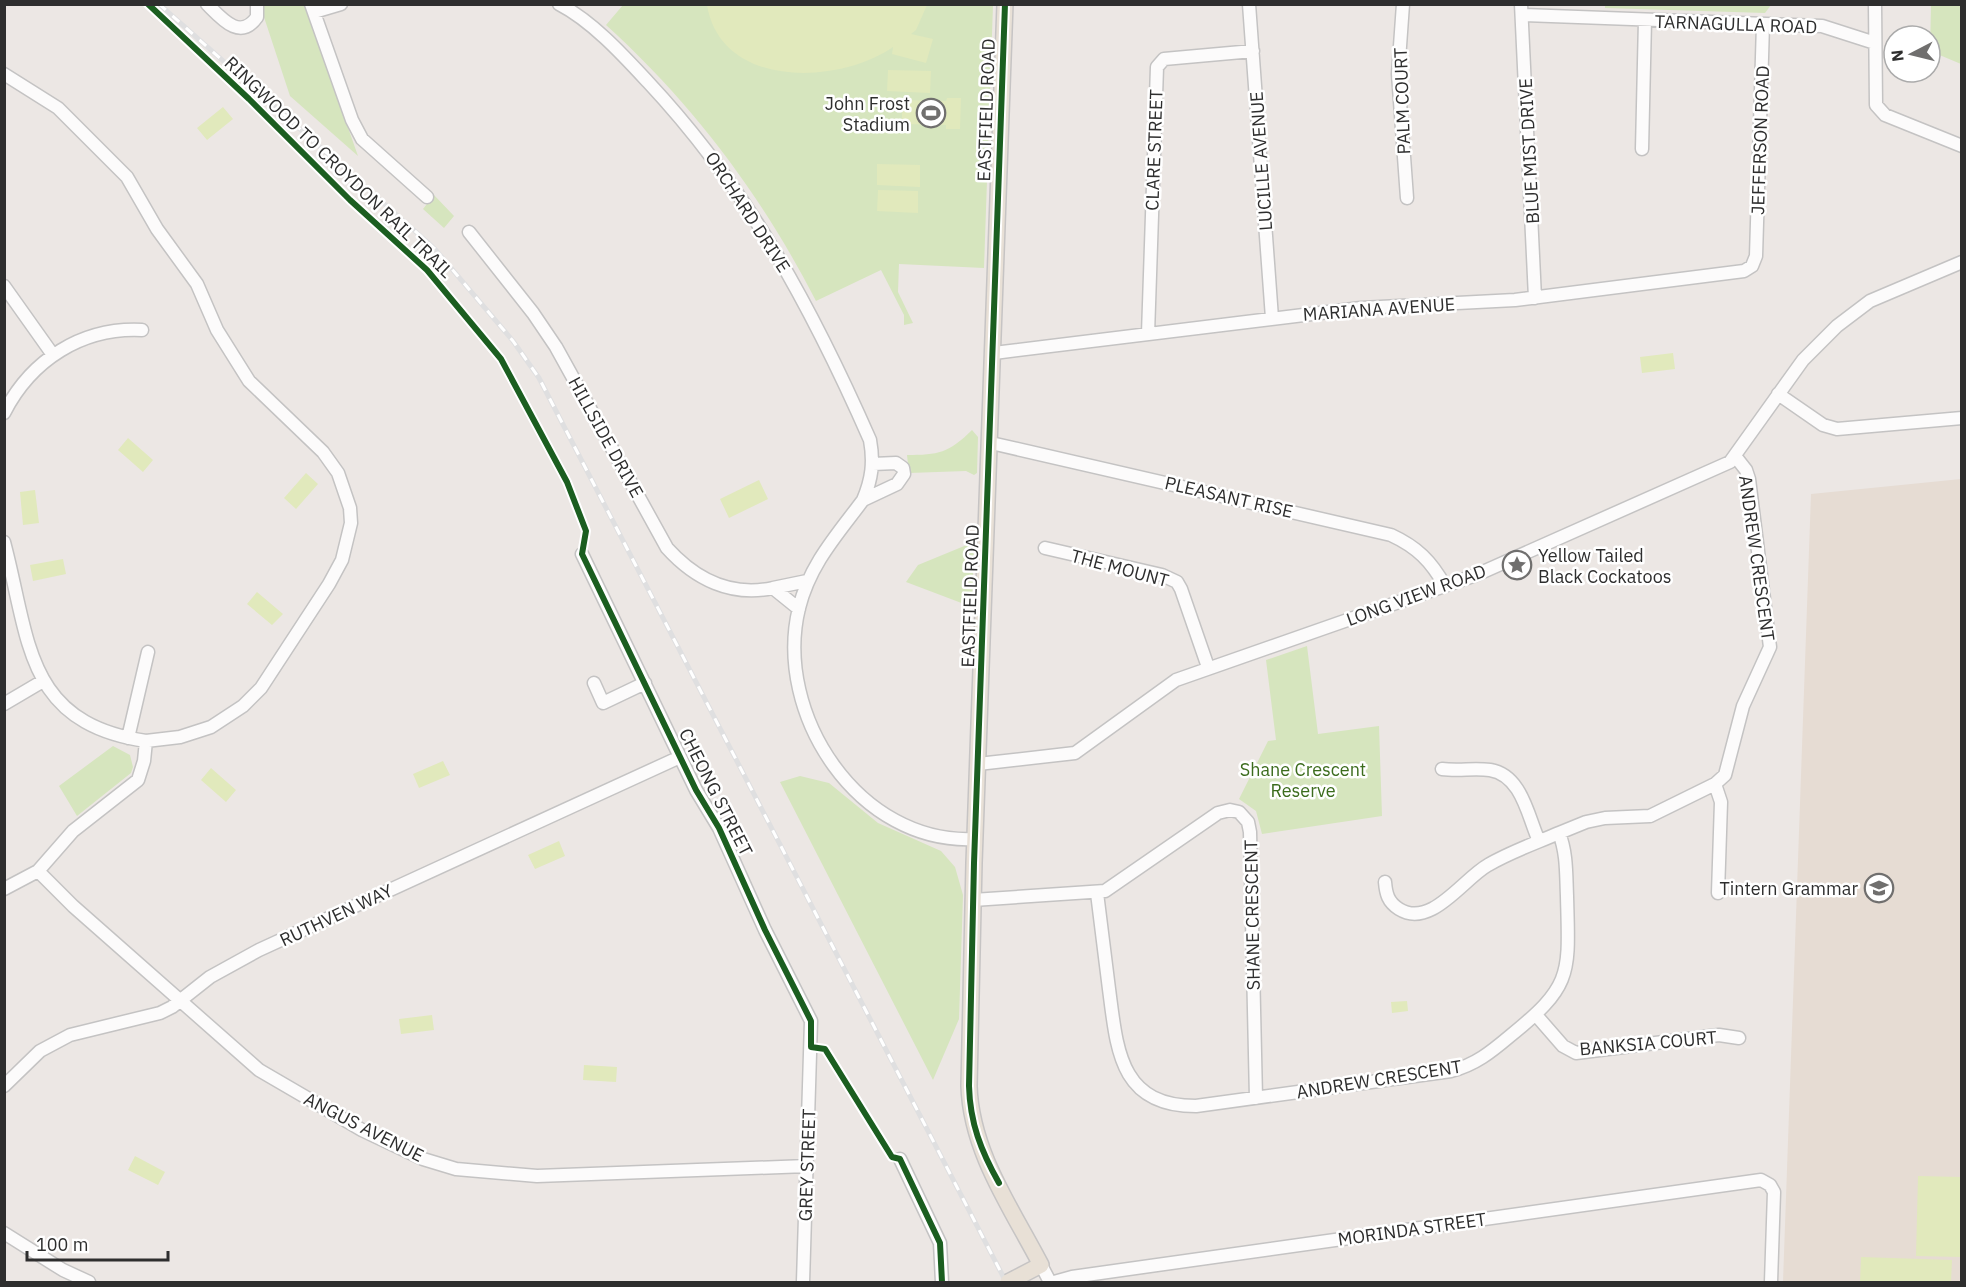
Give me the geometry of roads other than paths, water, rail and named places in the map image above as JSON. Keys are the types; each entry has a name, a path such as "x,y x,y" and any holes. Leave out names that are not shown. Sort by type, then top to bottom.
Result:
{"main road":[{"name":"EASTFIELD ROAD","path":"1005,4 975,839 969,1086 971,1116 983,1153 1041,1265"},
{"path":"1012,1280 1041,1265"}],"street":[{"path":"207,4 229,25 242,29 254,22 258,7"},
{"path":"341,4 313,8 352,120 362,139 427,197"},
{"name":"ORCHARD DRIVE","path":"559,4 586,24 633,66 690,128 743,199 785,268 848,393 870,440 873,464"},
{"name":"LUCILLE AVENUE","path":"1249,4 1272,318"},
{"name":"PALM COURT","path":"1403,4 1398,74 1407,198"},
{"path":"1875,4 1874,99 1880,110 1884,115 1962,146"},
{"name":"TARNAGULLA ROAD","path":"1522,10 1645,20 1822,26 1875,43"},
{"name":"BLUE MIST DRIVE","path":"1522,10 1535,298"},
{"path":"1641,150 1645,20"},
{"name":"JEFFERSON ROAD","path":"1756,256 1763,24"},
{"name":"CLARE STREET","path":"1148,334 1157,67 1164,58 1253,51"},
{"path":"4,74 58,108 127,177 157,229 197,284 217,330 249,381 322,452 338,474 350,508 348,541 342,560 329,584 261,688 228,718 195,733 167,740 146,741 106,732 78,717 43,681 31,657 4,542"},
{"name":"HILLSIDE DRIVE","path":"469,232 533,313 556,347 667,548 689,568 722,587 743,592 807,581"},
{"name":"MARIANA AVENUE","path":"994,353 1361,308 1535,298 1739,273 1752,266 1756,256"},
{"name":"LONG VIEW ROAD","path":"978,764 1075,753 1176,680 1445,586 1730,462 1803,360 1837,326 1870,301 1962,262"},
{"path":"4,286 53,355"},
{"path":"4,413 27,378 53,355 90,336 113,330 142,330"},
{"path":"1778,394 1823,425 1837,429 1962,418"},
{"name":"PLEASANT RISE","path":"991,443 1391,535 1419,551 1432,563 1445,586"},
{"name":"ANDREW CRESCENT","path":"1715,784 1725,775 1743,706 1770,647 1749,479 1746,470 1735,456"},
{"path":"863,500 897,484 904,474 903,468 896,463 873,464 871,479 863,500 826,545 807,581 799,609 794,654 801,703 814,736 834,768 859,794 904,823 946,837 975,839"},
{"name":"THE MOUNT","path":"1045,548 1161,575 1177,582 1208,667"},
{"name":"CHEONG STREET","path":"582,554 680,757 719,828 765,930 812,1021 812,1047"},
{"path":"773,588 787,596 799,609"},
{"path":"128,738 148,652"},
{"path":"4,704 43,681"},
{"path":"594,683 603,703 645,683"},
{"path":"4,888 38,871 73,831 138,780 144,761 146,741"},
{"name":"RUTHVEN WAY","path":"4,1086 40,1051 70,1035 160,1013 210,977 259,950 680,757"},
{"path":"1442,769 1491,770 1502,774 1516,787 1539,841"},
{"path":"1385,882 1386,896 1402,911 1420,913 1429,911 1488,866 1539,841 1586,822 1605,818 1650,816 1715,784 1721,802 1718,893"},
{"name":"SHANE CRESCENT","path":"973,900 1105,891 1218,813 1230,810 1245,818 1250,832 1256,1098"},
{"name":"ANDREW CRESCENT","path":"1097,893 1117,1048 1129,1075 1151,1096 1175,1105 1196,1106 1463,1068 1483,1059 1555,996 1567,963 1565,849 1559,833"},
{"name":"ANGUS AVENUE","path":"38,871 73,906 259,1070 362,1130 423,1159 456,1168 537,1176 807,1166"},
{"name":"BANKSIA COURT","path":"1536,1015 1563,1046 1576,1053 1719,1035 1739,1038"},
{"name":"GREY STREET","path":"803,1282 812,1047"},
{"path":"900,1159 940,1243 942,1282"},
{"name":"MORINDA STREET","path":"1052,1282 1072,1277 1761,1180 1770,1185 1774,1197 1771,1282"},
{"path":"4,1233 63,1270 89,1282"},
{"path":"1041,1265 1052,1282"}],"railway":[{"path":"159,4 434,248 513,341 539,378 1006,1282"}],"place":[{"name":"John Frost Stadium","path":"931,113"},
{"name":"Yellow Tailed Black Cockatoos","path":"1517,565"},
{"name":"Tintern Grammar","path":"1879,888"}],"park label":[{"name":"Shane Crescent Reserve","path":"1303,779"}]}
